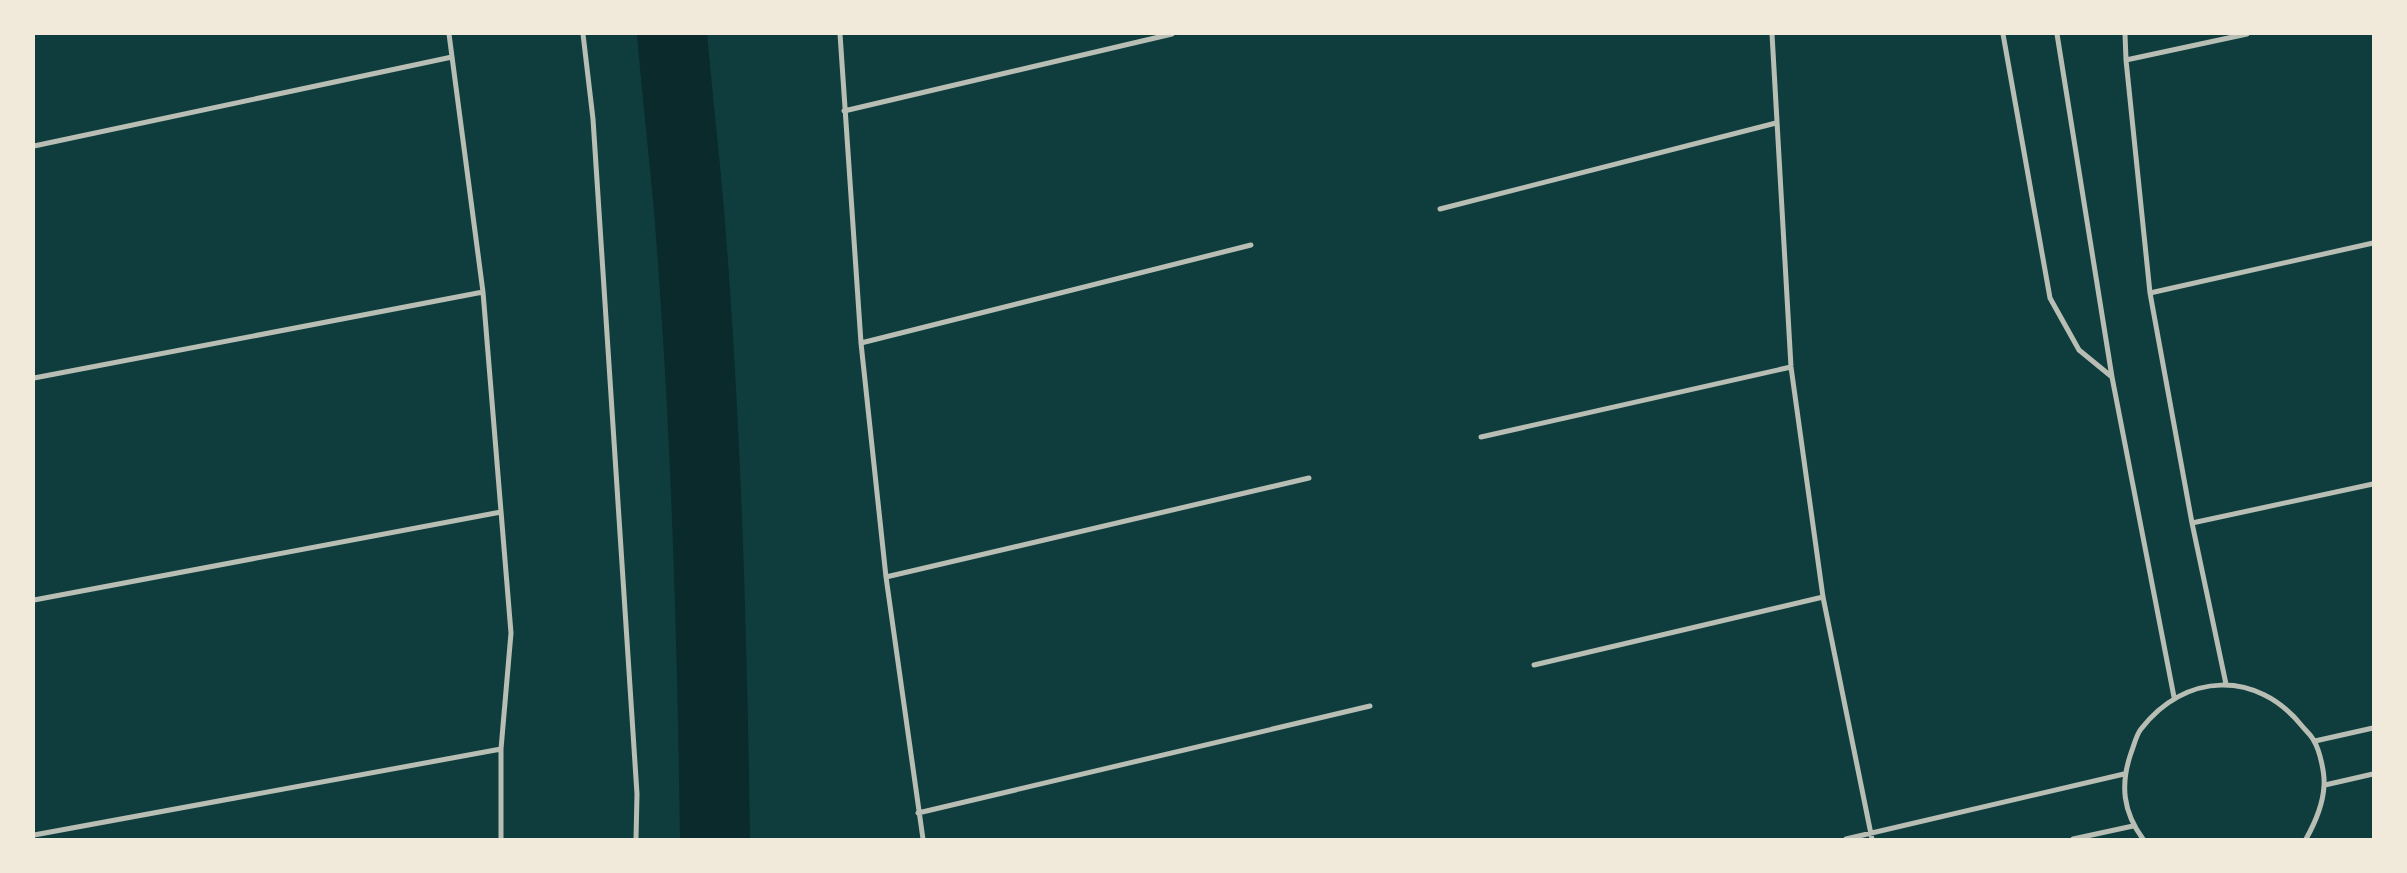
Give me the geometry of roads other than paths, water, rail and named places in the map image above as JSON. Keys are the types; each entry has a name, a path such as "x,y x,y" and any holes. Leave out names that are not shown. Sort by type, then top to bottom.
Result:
{"street":[{"path":"449,34 483,292 511,633 501,749 501,839"},
{"path":"583,34 593,119 637,794 636,839"},
{"path":"840,34 862,343 886,577 923,839"},
{"path":"844,111 1172,34"},
{"path":"1772,34 1791,367 1823,597 1872,836"},
{"path":"2003,34 2050,298 2078,350 2112,377"},
{"path":"2057,34 2112,377 2174,697"},
{"path":"2125,34 2126,60 2150,293 2192,523 2226,684"},
{"path":"2126,60 2247,34"},
{"path":"34,146 452,57"},
{"path":"1440,209 1776,123"},
{"path":"2150,293 2373,243"},
{"path":"862,343 1251,245"},
{"path":"34,378 483,292"},
{"path":"1481,438 1791,367"},
{"path":"886,577 1309,478"},
{"path":"2192,523 2373,484"},
{"path":"34,600 501,512"},
{"path":"1534,665 1823,597"},
{"path":"2143,839 2133,826 2126,804 2124,774 2140,730 2174,697 2199,687 2226,684 2259,691 2289,709 2314,741 2324,785 2317,817 2306,839"},
{"path":"918,813 1370,706"},
{"path":"2314,741 2373,728"},
{"path":"34,835 501,749"},
{"path":"1846,839 1872,836 2124,774"},
{"path":"2324,785 2373,774"},
{"path":"2074,839 2133,826"}],"waterway":[{"path":"672,34 689,211 700,368 710,604 715,839"}]}
